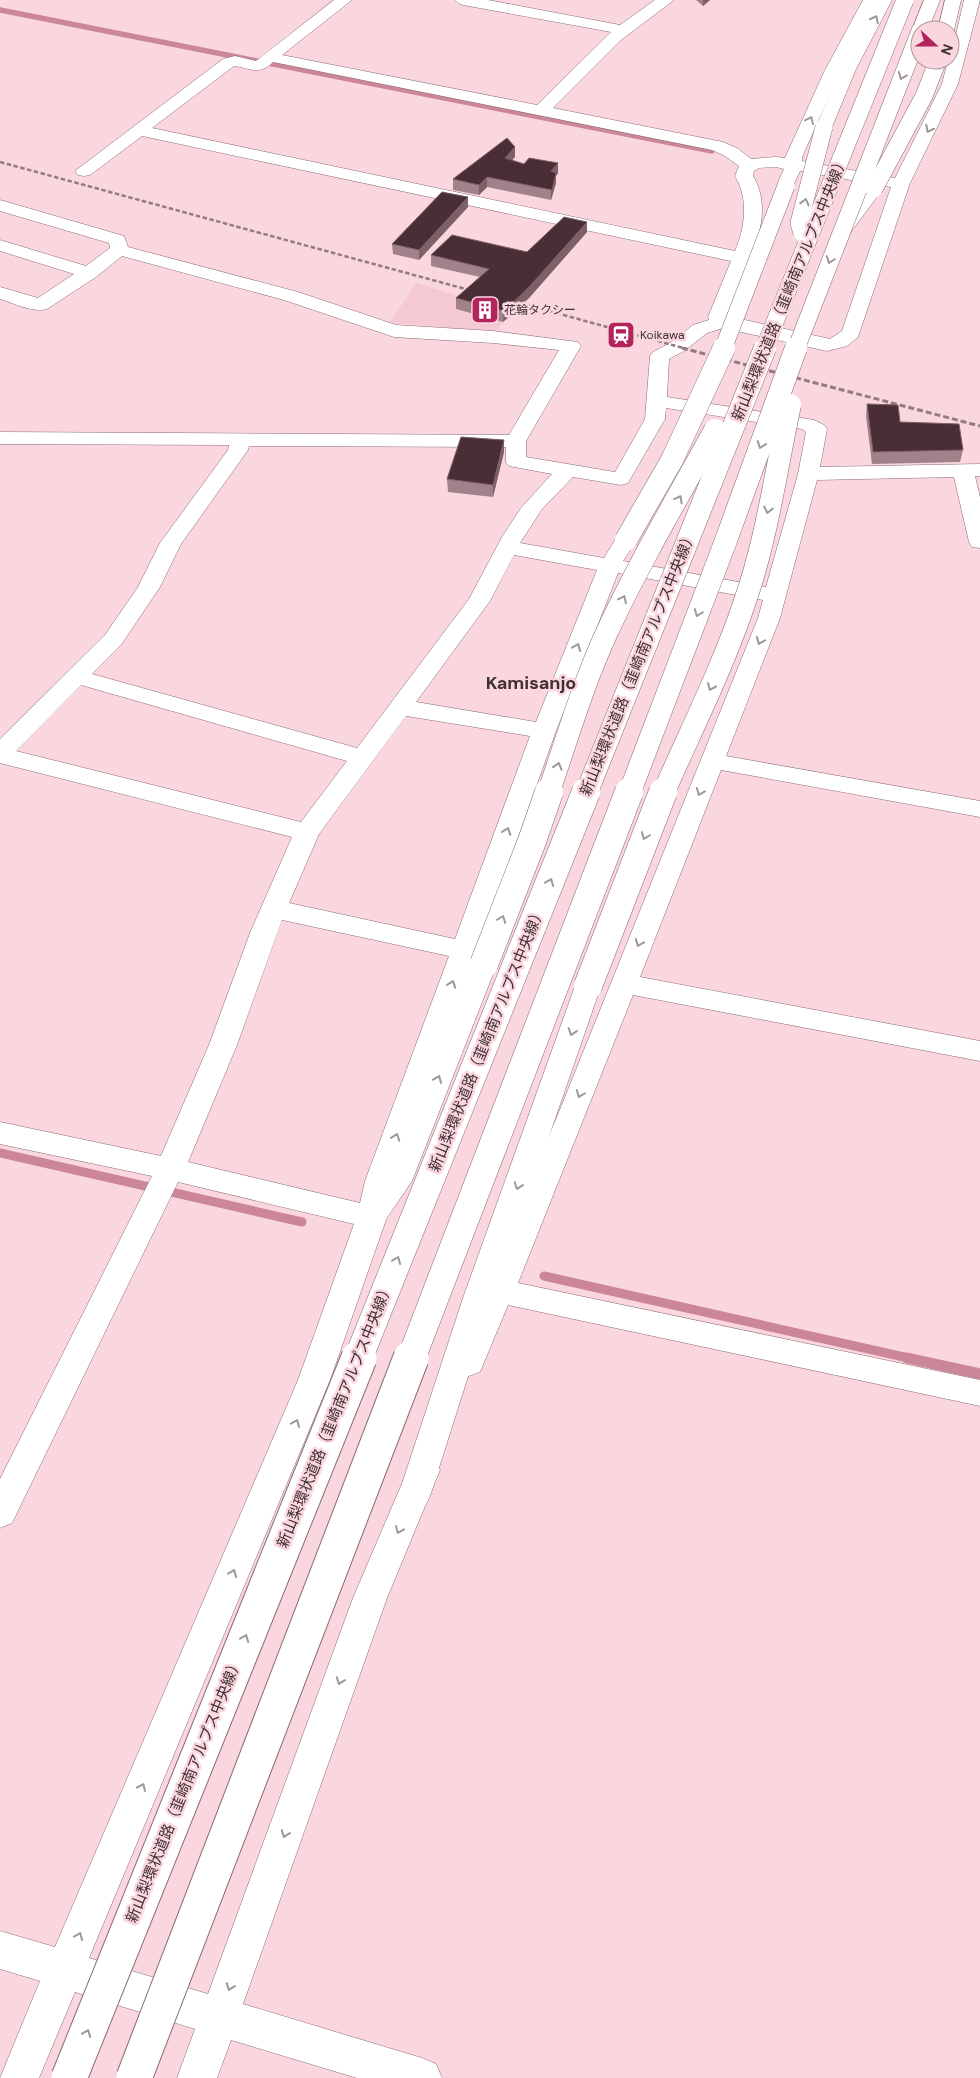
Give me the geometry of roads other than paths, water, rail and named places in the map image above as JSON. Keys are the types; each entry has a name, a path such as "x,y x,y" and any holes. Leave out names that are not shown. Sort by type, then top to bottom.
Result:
{"main road":[{"path":"265,62 344,0"},
{"path":"462,0 624,30"},
{"path":"542,110 593,56 624,30 666,0"},
{"path":"19,2078 314,1380 372,1217 397,1181 474,957 544,731 610,565 672,460 701,397 762,254 794,165 794,156 832,72 870,0"},
{"path":"805,250 799,223 824,126 848,69 884,0"},
{"name":"新山梨環状道路（韮崎南アルプス中央線）","path":"69,2078 905,0"},
{"name":"新山梨環状道路（韮崎南アルプス中央線）","path":"924,20 932,0"},
{"path":"948,20 953,0"},
{"path":"119,250 291,296 394,331 493,337 571,346 516,441 516,462 567,472 621,479 655,420 658,401 660,356 677,347 700,329 722,322 827,345 846,339 851,334 901,183 950,84 974,7"},
{"name":"新山梨環状道路（韮崎南アルプス中央線）","path":"134,2078 721,553 811,308 910,56"},
{"path":"84,171 229,62 235,61 265,62 542,110 717,146 731,152 750,166"},
{"path":"841,233 874,189 924,96 934,70"},
{"path":"139,130 743,258"},
{"path":"722,322 717,317 743,258 753,216 752,195 744,176 746,168 769,162 901,183"},
{"path":"0,206 118,240 119,250"},
{"path":"0,232 28,213"},
{"path":"0,245 89,273"},
{"path":"0,293 40,305 89,273 119,250"},
{"path":"474,957 532,841 588,677 607,633 628,589 784,302"},
{"path":"197,2078 370,1598 415,1493 514,1228 588,986 658,804 726,651 745,602 758,559 811,308"},
{"path":"514,1228 573,1112 769,618 808,474 817,429 807,424 658,401"},
{"path":"0,438 240,441 516,441"},
{"path":"0,754 113,640 149,587 171,543 238,450 240,441"},
{"path":"808,474 972,470 980,542"},
{"path":"0,1513 168,1173 223,1044 273,909 307,832 479,600 492,579 507,547 530,510 567,472"},
{"path":"507,547 776,595"},
{"path":"77,677 363,757"},
{"path":"400,707 544,731"},
{"path":"0,754 307,832"},
{"path":"712,761 980,809"},
{"path":"273,909 474,957"},
{"path":"623,983 980,1051"},
{"path":"0,1133 168,1173 372,1217"},
{"path":"488,1294 980,1393"},
{"path":"0,1950 422,2078"}],"waterway":[{"path":"0,10 712,151"},
{"path":"0,1153 302,1222"},
{"path":"544,1276 913,1359"},
{"path":"907,1358 980,1374"}],"railway":[{"path":"0,162 480,293"},
{"path":"509,300 687,349"},
{"path":"682,348 980,426"}],"place":[{"name":"花輪タクシー","path":"485,310"},
{"name":"Koikawa","path":"621,335"}],"district":[{"name":"Kamisanjo","path":"531,683"}]}
